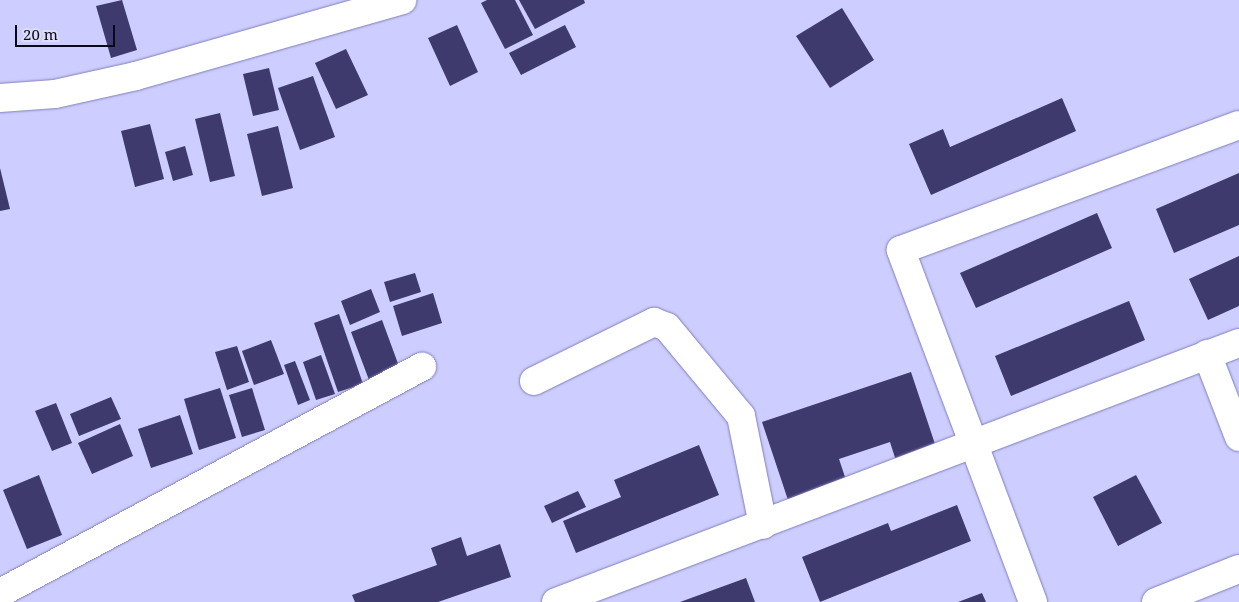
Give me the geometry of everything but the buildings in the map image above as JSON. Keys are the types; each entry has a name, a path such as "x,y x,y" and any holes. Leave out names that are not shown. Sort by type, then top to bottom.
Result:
{"street":[{"path":"0,98 55,94 136,76 402,0"},
{"path":"1033,602 901,250 1239,125"},
{"path":"534,381 654,322 667,327 741,416 763,525"},
{"path":"556,602 974,446 1239,343"},
{"path":"1207,354 1239,437"},
{"path":"0,593 422,367"},
{"path":"1156,602 1239,569"}]}
